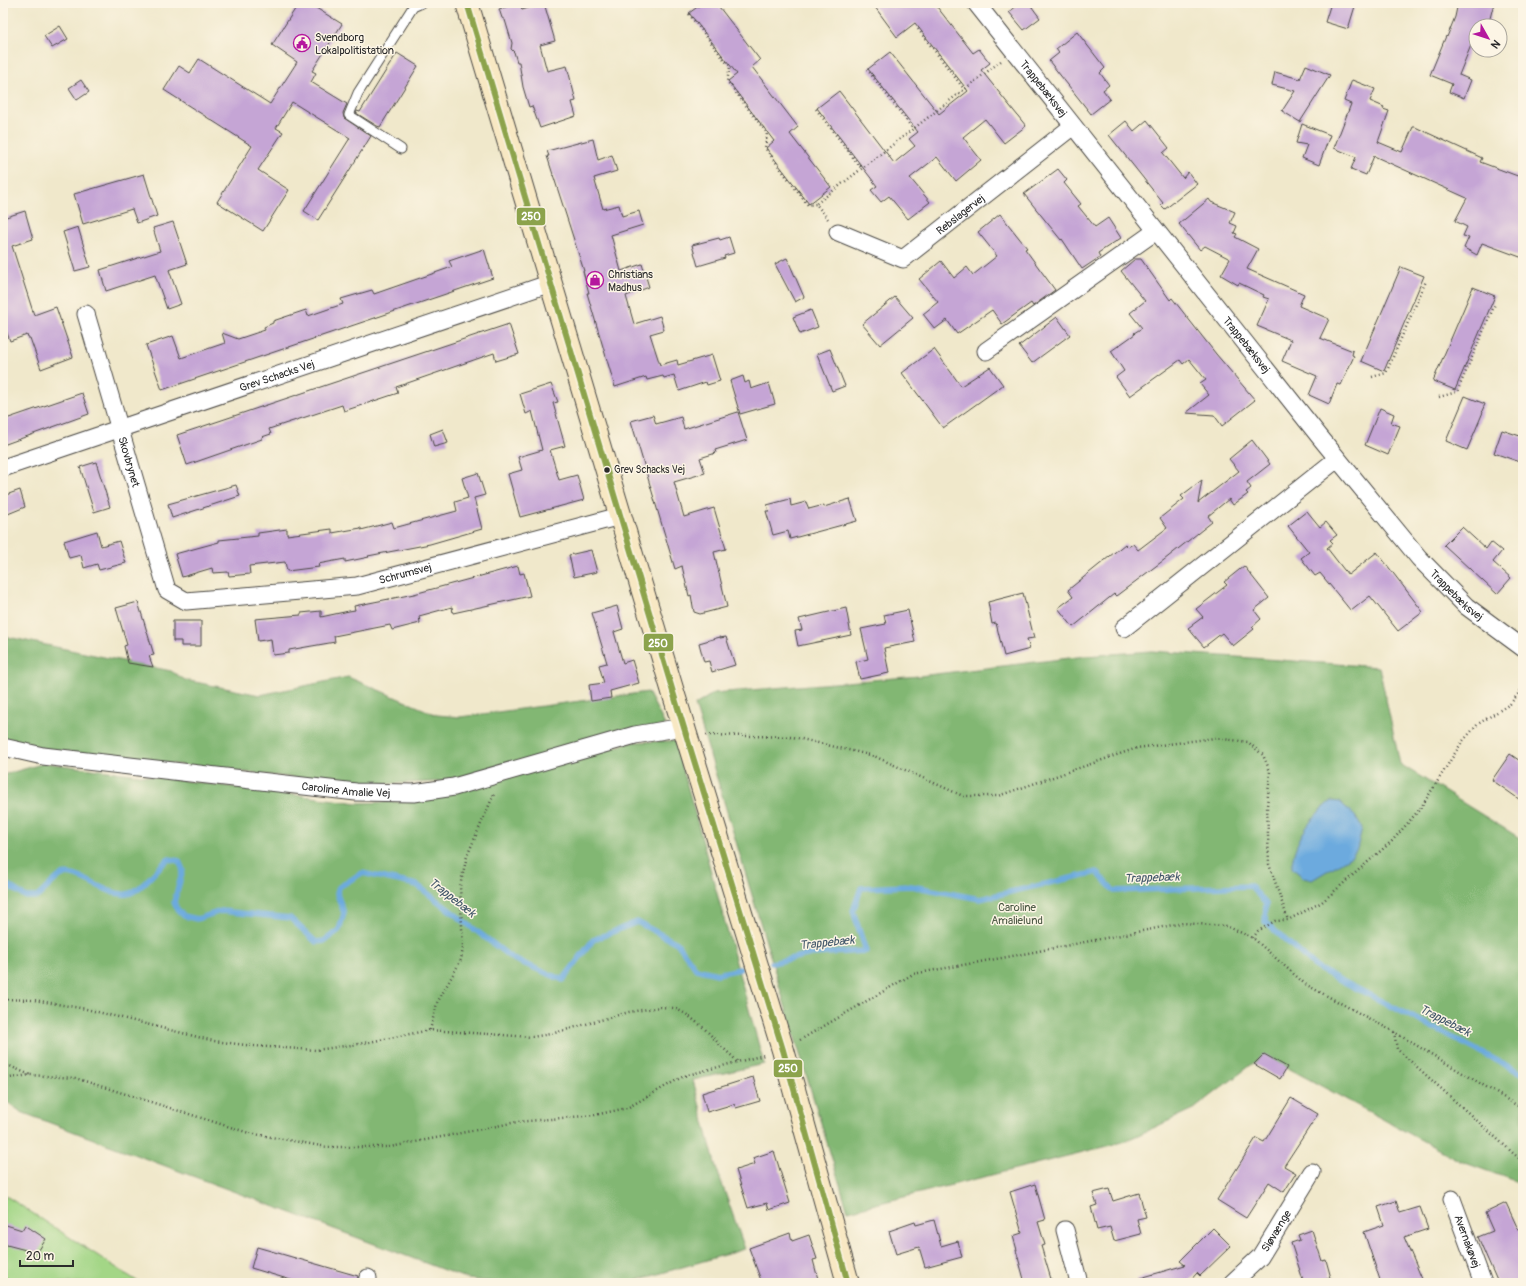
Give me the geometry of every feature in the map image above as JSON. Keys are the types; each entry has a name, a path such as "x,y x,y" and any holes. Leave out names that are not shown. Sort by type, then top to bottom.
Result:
{"street":[{"path":"467,3 620,516 782,1050 848,1283"},
{"name":"Trappebæksvej","path":"976,3 1337,459 1419,558 1466,606 1523,648"},
{"name":"Rebslagervej","path":"838,232 902,259 1073,126"},
{"path":"986,351 1156,230"},
{"name":"Grev Schacks Vej","path":"3,468 551,283"},
{"name":"Skovbrynet","path":"86,314 167,590 186,601"},
{"path":"1124,628 1337,459"},
{"name":"Schrumsvej","path":"186,601 357,586 620,516"},
{"name":"Caroline Amalie Vej","path":"3,747 43,756 356,792 414,793 454,787 635,734 685,731"},
{"name":"Siøvænge","path":"1232,1283 1260,1257 1312,1172"},
{"name":"Avernakøvej","path":"1452,1199 1483,1283"},
{"path":"1065,1230 1079,1283"}],"lane":[{"path":"401,149 349,115 358,93 413,7 422,3"}],"path":[{"path":"689,14 730,67 727,81 767,133 764,148 808,205 816,204 1014,51"},
{"path":"918,29 964,89"},
{"path":"867,69 913,129"},
{"path":"816,109 862,168"},
{"path":"816,204 838,232"},
{"path":"1372,377 1386,373 1426,281"},
{"path":"1439,397 1456,392 1495,304"},
{"path":"1253,938 1258,931 1275,921 1288,920 1322,902 1392,840 1420,808 1462,742 1478,724 1510,704 1523,688"},
{"path":"685,731 793,737 874,756 963,796 998,796 1137,748 1215,738 1248,742 1263,755 1270,771 1266,806 1269,864 1288,920"},
{"path":"430,1030 437,1003 461,960 464,948 460,886 467,856 503,773"},
{"path":"3,999 34,1000 86,1009 214,1041 253,1046 316,1050 358,1044 430,1030 531,1037 551,1034 630,1012 660,1007 674,1008 686,1014 704,1028 738,1062"},
{"path":"1394,1032 1397,1050 1523,1162"},
{"path":"3,1063 30,1075"},
{"path":"3,1277 12,1283"}],"green space":[{"path":"3,636 171,671 185,680 260,695 348,677 437,715 460,717 648,692 665,725 453,781 357,785 44,749 3,739"},
{"name":"Caroline Amalielund","path":"1151,651 1379,667 1400,764 1523,840 1523,1184 1460,1161 1264,1055 1194,1109 1123,1142 848,1211 695,705 714,693 919,676 1086,656"},
{"path":"675,741 764,1064 693,1080 716,1167 745,1249 627,1283 503,1283 468,1279 21,1112 3,1099 3,775 45,763 358,803 420,801 633,742"},
{"path":"3,1194 140,1283 3,1283"}],"water":[{"path":"1331,801 1340,802 1355,816 1362,828 1357,849 1352,856 1312,880 1304,878 1292,868 1295,850 1310,822"}],"building":[{"path":"299,3 308,3 342,24 312,71 316,73 311,82 347,104 343,113 344,118 371,136 318,220 304,211 350,138 292,102 276,128 283,132 258,170 289,190 263,231 217,202 252,146 164,90 179,66 190,73 199,59 270,104 297,62 272,45"},
{"path":"520,3 522,10 544,3 555,41 540,45 547,71 567,66 576,101 572,102 576,116 540,128 532,106 529,107 523,87 519,62 517,62 514,52 511,49 512,43 505,20 502,18 499,9"},
{"path":"703,3 716,3 760,60 752,67 798,127 790,134 831,187 809,204 766,148 774,141 728,81 737,74 689,13"},
{"path":"872,3 934,3 973,53 979,49 990,63 981,70 1026,126 1004,143 985,119 963,137 981,160 956,181 937,157 910,178 930,202 908,219 889,196 881,202 871,190 877,186 817,108 839,91 894,163 915,146 909,139 918,132 868,69 890,52 939,114 968,91 915,23 897,37"},
{"path":"1021,3 1029,3 1040,18 1024,30 1009,12"},
{"path":"1331,3 1356,3 1348,29 1325,22"},
{"path":"1458,3 1494,3 1490,18 1468,18 1468,53 1459,75 1471,80 1464,98 1449,92 1452,84 1430,75 1455,17"},
{"path":"60,26 68,39 52,48 44,36"},
{"path":"1077,32 1105,68 1100,73 1109,85 1103,90 1110,99 1091,114 1049,61 1059,53 1056,49"},
{"path":"397,53 418,66 380,127 356,113 357,111 360,112"},
{"path":"1306,65 1330,75 1300,122 1282,111 1295,91 1272,85 1275,72 1300,79"},
{"path":"81,80 89,92 77,100 69,88"},
{"path":"1352,80 1375,89 1370,101 1384,107 1383,109 1389,111 1378,142 1402,152 1413,127 1415,127 1482,158 1480,162 1523,178 1523,258 1482,243 1477,255 1464,248 1469,237 1463,236 1467,227 1455,221 1467,198 1374,156 1366,175 1351,169 1356,157 1334,148 1351,104 1344,101"},
{"path":"1147,120 1169,148 1163,153 1183,178 1188,172 1197,184 1165,209 1161,205 1163,203 1109,135 1126,121 1134,131"},
{"path":"1302,124 1330,135 1319,165 1302,158 1307,145 1296,143"},
{"path":"593,139 598,160 612,155 617,171 594,178 603,209 619,205 622,216 639,211 643,225 611,235 621,271 642,264 649,287 626,296 634,324 660,316 664,330 650,334 660,365 677,360 678,365 712,355 720,381 707,385 706,382 679,391 674,375 647,380 646,377 615,387 587,293 589,293 584,271 547,156 549,156 547,151"},
{"path":"1058,169 1067,180 1064,183 1081,204 1078,206 1095,227 1108,218 1121,238 1098,253 1100,257 1082,269 1062,239 1061,240 1024,194"},
{"path":"144,174 157,216 137,223 132,209 83,224 74,194"},
{"path":"1209,199 1211,202 1235,212 1230,223 1237,226 1234,233 1237,234 1235,237 1258,249 1247,269 1304,294 1299,306 1329,319 1320,338 1353,351 1352,355 1354,356 1341,385 1337,384 1329,404 1309,395 1317,376 1282,361 1291,340 1257,326 1269,299 1239,283 1238,285 1221,275 1230,259 1205,246 1200,250 1179,224"},
{"path":"25,211 33,239 12,246 34,315 56,307 73,357 41,369 30,338 28,338 27,335 10,341 3,322 3,218"},
{"path":"1000,214 1027,248 1025,249 1055,290 1033,306 1031,303 1002,324 992,310 957,334 947,320 935,329 923,314 938,302 919,279 941,261 954,278 967,267 973,275 997,256 978,232"},
{"path":"173,222 187,264 169,270 181,304 167,309 155,275 106,291 100,270 160,251 153,228"},
{"path":"78,227 90,267 75,271 63,232"},
{"path":"729,237 734,253 724,256 725,258 698,266 692,245"},
{"path":"484,249 493,278 162,390 146,345 173,336 181,358 225,343 222,333 238,339 265,330 264,327 273,323 273,321 306,310 308,316 343,304 341,299 372,290 374,294 452,267 449,261"},
{"path":"787,258 804,297 795,302 775,264"},
{"path":"1135,259 1141,259 1170,300 1172,298 1216,354 1255,400 1222,426 1214,415 1186,413 1209,395 1200,384 1206,380 1189,359 1183,364 1180,360 1130,396 1116,377 1124,371 1111,351 1142,328 1130,313 1145,301 1121,271"},
{"path":"1401,267 1424,276 1384,371 1361,361"},
{"path":"1473,287 1495,296 1455,390 1433,381"},
{"path":"895,297 913,318 880,345 862,324"},
{"path":"811,310 818,327 800,334 793,317"},
{"path":"1057,317 1070,335 1032,363 1019,346"},
{"path":"509,324 519,354 496,361 494,353 396,387 398,393 344,411 342,405 269,429 271,434 262,437 262,439 187,465 177,435"},
{"path":"830,349 845,386 832,391 817,354"},
{"path":"934,349 961,386 990,367 1003,385 943,428 902,373"},
{"path":"743,376 745,383 749,381 751,389 769,383 775,404 740,414 730,381"},
{"path":"551,384 558,402 553,403 565,446 550,450 559,480 577,475 584,500 520,517 508,474 522,470 518,457 542,450 532,411 526,414 520,394"},
{"path":"82,393 89,414 3,445 3,420"},
{"path":"1465,396 1485,404 1467,450 1446,441"},
{"path":"1380,408 1394,414 1391,423 1400,426 1388,455 1365,445"},
{"path":"738,412 747,440 715,450 716,453 700,458 705,473 674,482 684,517 714,508 726,549 714,552 727,607 700,614 694,612 691,595 689,596 682,566 675,569 631,421 653,415 656,424 681,417 684,429"},
{"path":"443,429 448,443 434,447 430,434"},
{"path":"1502,430 1523,437 1523,463 1494,453"},
{"path":"1252,440 1270,464 1247,482 1251,488 1246,492 1248,494 1233,505 1229,499 1208,516 1212,522 1116,596 1114,594 1073,627 1058,608 1073,597 1068,590 1125,544 1128,547 1133,544 1138,550 1167,528 1160,518 1184,499 1181,496 1202,480 1198,503 1239,471 1229,459"},
{"path":"96,462 110,507 94,512 80,467"},
{"path":"478,473 485,495 474,498 482,529 430,544 345,562 345,559 318,564 319,567 287,571 285,562 249,566 250,574 229,576 228,572 213,573 212,568 182,577 175,554 219,542 219,540 258,536 258,533 287,529 287,535 332,529 332,533 361,528 361,530 392,522 394,528 457,511 455,502 468,498 462,478"},
{"path":"236,485 240,496 172,518 168,504"},
{"path":"20,490 25,507 3,516 3,496"},
{"path":"790,499 791,506 806,502 809,509 824,505 824,507 850,499 857,521 790,539 788,531 773,535 766,511 769,511 767,505"},
{"path":"1307,511 1320,527 1326,522 1337,535 1330,540 1333,543 1327,548 1348,575 1377,552 1423,612 1398,631 1370,596 1351,611 1320,573 1315,576 1301,558 1309,552 1288,526"},
{"path":"1462,527 1486,549 1491,542 1502,551 1493,562 1511,578 1497,594 1444,545"},
{"path":"97,531 101,546 119,541 126,563 99,570 97,564 84,568 81,555 69,558 64,541"},
{"path":"591,550 597,572 574,577 569,555"},
{"path":"518,566 520,574 524,573 530,596 453,613 452,607 419,616 420,623 392,630 390,625 334,636 335,642 289,650 289,653 273,655 271,639 258,641 255,619 301,615 301,613 321,611 321,617 355,610 354,606 414,594"},
{"path":"1244,566 1269,598 1254,610 1261,619 1252,627 1254,629 1233,646 1222,633 1204,647 1188,628 1203,617 1196,609 1227,585 1224,582"},
{"path":"1023,593 1034,638 1027,639 1030,649 1004,656 996,623 992,624 988,602"},
{"path":"138,602 154,655 149,656 153,667 128,663 124,646 127,645 116,608"},
{"path":"617,606 623,629 614,632 623,663 632,660 639,683 610,691 611,698 591,701 589,685 604,683 599,665 607,663 592,613"},
{"path":"846,608 851,635 798,646 795,631 802,630 799,619"},
{"path":"908,610 915,642 884,648 889,673 860,679 856,662 868,659 861,629 886,624 884,615"},
{"path":"173,621 201,621 201,646 181,646 181,641 173,641"},
{"path":"720,637 726,637 735,665 712,672 709,661 704,662 699,643"},
{"path":"1510,754 1523,763 1523,802 1492,780"},
{"path":"1264,1054 1287,1067 1280,1079 1254,1064"},
{"path":"753,1077 760,1101 736,1108 734,1104 707,1112 702,1093"},
{"path":"1291,1098 1318,1114 1284,1166 1296,1173 1284,1192 1269,1182 1246,1218 1217,1200 1256,1138 1264,1142"},
{"path":"774,1151 790,1203 769,1210 767,1203 748,1208 736,1170 755,1164 753,1158"},
{"path":"1035,1184 1045,1220 1038,1222 1045,1245 1041,1246 1051,1279 1037,1283 1025,1283 1013,1236 1022,1233 1010,1192"},
{"path":"1109,1189 1113,1201 1139,1193 1146,1217 1137,1219 1141,1234 1114,1241 1110,1227 1097,1230 1091,1207 1097,1205 1093,1193"},
{"path":"1396,1201 1400,1213 1420,1207 1428,1229 1404,1237 1422,1279 1414,1283 1381,1283 1364,1232 1384,1225 1378,1207"},
{"path":"1506,1203 1518,1229 1523,1227 1523,1283 1498,1283 1478,1237 1493,1231 1485,1213"},
{"path":"934,1220 941,1246 958,1241 962,1257 925,1267 919,1247 896,1254 889,1231 915,1222 916,1225"},
{"path":"3,1224 22,1230 25,1225 46,1239 37,1253 3,1244"},
{"path":"1213,1228 1231,1246 1200,1276 1197,1273 1188,1283 1138,1283 1137,1279 1185,1265 1180,1261"},
{"path":"1312,1230 1322,1261 1326,1260 1331,1278 1315,1283 1304,1283 1291,1243 1300,1240 1298,1235"},
{"path":"790,1233 792,1241 809,1235 817,1259 813,1260 819,1283 762,1283 749,1248"},
{"path":"257,1247 358,1276 357,1283 301,1283 251,1268"}],"waterway":[{"name":"Trappebæk","path":"3,882 26,897 37,897 60,876 66,874 74,875 119,894 127,894 138,889 169,859 179,861 183,870 174,902 177,909 184,916 197,919 221,911 290,918 316,942 324,941 339,930 344,913 337,894 339,887 362,873 417,885 513,959 563,980 593,940 637,922 677,943 696,969 717,974 740,969"},
{"name":"Trappebæk","path":"772,963 811,954 866,951 853,911 861,888 911,886 980,899 1097,872 1114,891 1251,886 1266,904 1265,922 1317,968 1523,1074"}],"transit line":[{"name":"250","path":"467,3 673,692 783,1050 848,1283"}],"place":[{"name":"Svendborg Lokalpolitistation","path":"302,43"},
{"name":"Christians Madhus","path":"595,280"},
{"name":"Grev Schacks Vej","path":"607,470"}]}
